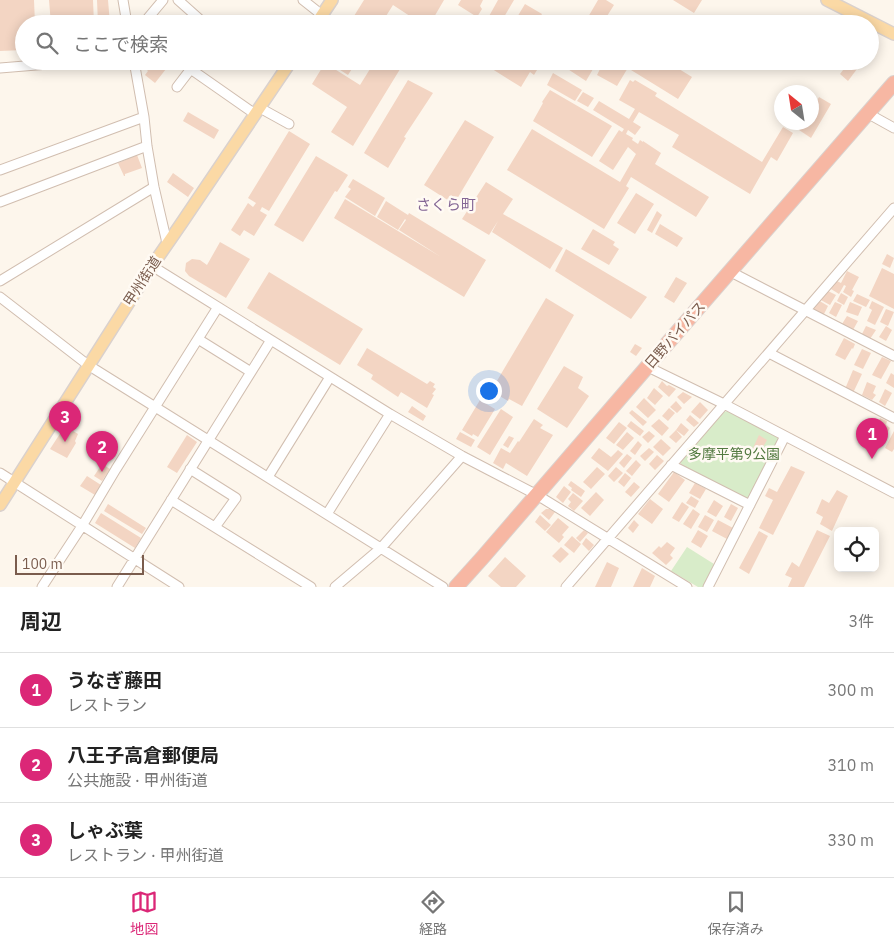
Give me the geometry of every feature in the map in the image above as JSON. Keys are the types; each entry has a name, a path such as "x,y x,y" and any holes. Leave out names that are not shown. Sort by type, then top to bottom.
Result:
{"highway":[{"name":"日野バイパス","path":"456,587 894,83"}],"main road":[{"path":"322,15 332,0"},
{"path":"827,0 844,4 862,15"},
{"path":"879,25 894,34"},
{"name":"甲州街道","path":"0,505 167,243 285,70"}],"street":[{"path":"123,0 126,15"},
{"path":"150,15 163,0"},
{"path":"178,0 195,15"},
{"path":"303,0 316,15"},
{"path":"0,68 15,67"},
{"path":"136,70 154,187 167,243"},
{"path":"177,87 192,70 257,111 289,124"},
{"path":"867,113 894,128"},
{"path":"0,170 144,117"},
{"path":"0,202 147,146"},
{"path":"0,281 154,187"},
{"path":"566,587 894,208"},
{"path":"152,266 390,414 462,456 571,515 687,587"},
{"path":"731,272 894,356"},
{"path":"0,296 88,365 443,587"},
{"path":"42,587 82,526 218,306"},
{"path":"198,339 251,372"},
{"path":"117,587 271,340"},
{"path":"768,353 894,418"},
{"path":"648,367 724,404 894,493"},
{"path":"268,477 330,377"},
{"path":"327,514 390,414"},
{"path":"708,587 785,436"},
{"path":"335,587 381,548 462,456"},
{"path":"671,465 750,505"},
{"path":"190,469 236,498 215,528"},
{"path":"0,473 180,587"},
{"path":"171,500 311,587"}],"green space":[{"name":"多摩平第9公園","path":"728,411 779,438 779,442 751,497 745,499 681,464 680,461 723,412"},
{"path":"687,547 714,564 703,587 698,587 671,571"}],"building":[{"path":"0,0 34,0 35,15 15,15 15,50 0,51"},
{"path":"49,0 93,0 94,15 50,15"},
{"path":"97,0 108,0 109,15 98,15"},
{"path":"364,0 444,0 435,15 408,15 393,5 387,15 355,15"},
{"path":"461,0 483,0 480,6 482,9 478,15 474,15 458,5"},
{"path":"498,0 514,0 505,15 490,15"},
{"path":"598,0 606,0 614,5 608,15 589,15"},
{"path":"673,0 702,0 694,13"},
{"path":"525,4 542,14 541,15 518,15"},
{"path":"165,70 155,83 145,75 148,71"},
{"path":"321,70 336,70 360,85 369,70 399,70 353,146 331,132 347,107 312,84"},
{"path":"340,70 351,70 348,75"},
{"path":"494,70 537,70 534,75 530,72 521,87"},
{"path":"569,70 592,70 586,81"},
{"path":"600,70 627,70 617,86 597,75"},
{"path":"631,70 681,70 692,77 678,99"},
{"path":"843,70 856,70 848,81 840,74"},
{"path":"553,73 582,90 575,101 547,85"},
{"path":"408,80 433,93 404,137 406,138 388,168 364,153"},
{"path":"630,80 633,82 635,80 657,93 655,96 762,162 781,130 788,130 793,133 777,161 771,157 750,194 672,147 679,135 639,112 633,122 641,127 635,135 628,130 626,134 638,144 640,140 643,141 661,153 655,164 709,197 696,217 631,177 626,186 629,188 604,229 507,170 532,129 620,182 636,154 628,147 613,170 599,161 619,130 622,132 624,129 593,110 599,101 629,119 635,109 619,100"},
{"path":"550,90 612,126 592,157 533,121"},
{"path":"583,92 594,98 588,107 577,101"},
{"path":"819,97 831,104 819,124"},
{"path":"188,112 219,130 214,139 183,121"},
{"path":"465,120 494,137 454,204 424,185"},
{"path":"799,130 816,130 811,138"},
{"path":"289,131 310,144 269,211 262,207 260,211 267,215 254,236 244,230 240,236 231,230 248,203 253,207 256,203 248,198"},
{"path":"137,155 142,168 124,176 118,163"},
{"path":"316,156 348,175 337,192 335,191 303,242 274,225"},
{"path":"173,173 194,188 188,197 167,182"},
{"path":"353,179 385,198 375,216 345,197 351,189 348,187"},
{"path":"486,182 513,199 503,214 563,248 550,269 492,232 498,221 489,235 462,219"},
{"path":"636,193 654,204 635,234 617,223"},
{"path":"345,199 441,257 399,230 405,219 398,230 377,217 386,201 486,260 464,297 334,218"},
{"path":"657,211 662,215 652,233 647,230"},
{"path":"660,224 683,238 677,247 655,234"},
{"path":"593,229 615,242 613,245 619,249 609,265 581,249"},
{"path":"220,242 250,259 226,298 189,276 185,271 186,263 192,259 200,260 207,265"},
{"path":"566,249 647,297 631,319 555,271"},
{"path":"887,254 894,258 890,268 882,264"},
{"path":"882,268 894,274 894,309 869,296"},
{"path":"847,271 859,277 852,290 854,291 851,297 843,292 846,286 844,285 839,294 831,289 835,280 841,283"},
{"path":"269,272 363,329 340,365 247,308"},
{"path":"676,277 687,283 674,303 664,297"},
{"path":"828,291 836,295 830,305 819,299"},
{"path":"841,293 848,297 844,305 837,301"},
{"path":"857,294 870,300 866,307 853,301"},
{"path":"546,298 574,315 522,406 509,399 508,401 491,391"},
{"path":"818,300 828,306 823,316 813,310"},
{"path":"872,301 884,307 875,325 867,321 872,310 869,308"},
{"path":"835,302 842,305 836,317 829,313"},
{"path":"850,302 862,307 858,316 846,312"},
{"path":"886,309 894,312 888,326 880,322"},
{"path":"847,316 858,321 853,330 842,324"},
{"path":"866,326 876,330 870,339 862,334"},
{"path":"886,326 892,330 886,341 879,337"},
{"path":"844,338 855,344 845,360 835,355"},
{"path":"635,344 642,348 636,356 630,352"},
{"path":"367,348 427,384 430,381 435,384 433,387 436,389 432,394 434,395 427,408 401,392 398,397 371,379 373,375 357,365"},
{"path":"862,349 871,353 863,369 854,365"},
{"path":"882,357 891,361 881,379 872,375"},
{"path":"564,366 583,377 578,388 589,396 567,428 537,409"},
{"path":"853,370 862,374 853,393 845,389"},
{"path":"891,373 894,375 894,388 886,383"},
{"path":"662,381 667,386 669,385 676,389 669,397 658,387"},
{"path":"867,382 876,386 873,393 876,395 872,400 862,395"},
{"path":"654,388 663,396 655,405 647,398"},
{"path":"885,389 892,393 885,406 879,402"},
{"path":"683,392 692,397 684,404 677,397"},
{"path":"644,398 656,410 648,418 636,407"},
{"path":"480,400 495,409 478,437 462,430"},
{"path":"676,401 682,408 677,413 670,407"},
{"path":"700,402 708,410 700,419 691,412"},
{"path":"412,406 426,416 423,421 408,412"},
{"path":"669,408 675,413 668,421 662,416"},
{"path":"501,409 513,417 490,455 477,447"},
{"path":"632,410 647,422 643,426 629,413"},
{"path":"690,415 699,423 694,427 686,420"},
{"path":"880,418 887,421 886,425 890,428 880,446 869,440"},
{"path":"534,419 543,425 540,428 553,435 527,476 506,463 503,469 493,463 501,448 510,453"},
{"path":"659,419 669,428 662,436 651,426"},
{"path":"631,421 644,431 640,436 627,426"},
{"path":"619,422 627,428 614,444 606,438"},
{"path":"681,423 689,430 684,436 676,430"},
{"path":"65,426 78,434 76,443 67,458 50,449"},
{"path":"676,430 682,437 676,443 669,437"},
{"path":"649,431 655,436 648,443 642,437"},
{"path":"894,431 894,449 892,452 885,448"},
{"path":"460,432 475,440 471,447 456,439"},
{"path":"627,432 634,438 623,450 616,445"},
{"path":"187,435 197,442 177,473 167,467"},
{"path":"759,435 767,440 759,454 752,450"},
{"path":"509,436 514,438 508,448 503,445"},
{"path":"661,439 671,448 663,456 653,447"},
{"path":"638,441 642,445 635,455 630,451"},
{"path":"599,448 611,457 618,450 623,454 608,471 591,458"},
{"path":"649,448 654,452 645,461 640,456"},
{"path":"627,454 632,458 624,468 619,463"},
{"path":"657,455 664,461 655,470 649,464"},
{"path":"636,460 641,465 632,476 626,471"},
{"path":"102,464 110,469 102,481 94,476"},
{"path":"791,466 805,472 773,535 759,528 773,500 765,496 769,488 777,492"},
{"path":"597,467 605,474 591,489 583,482"},
{"path":"616,467 623,473 614,482 608,476"},
{"path":"674,472 685,480 669,502 658,494"},
{"path":"625,473 631,478 624,487 618,482"},
{"path":"87,476 101,485 95,495 80,486"},
{"path":"571,481 585,491 581,497 571,490 572,488 568,485"},
{"path":"634,482 640,487 631,497 625,492"},
{"path":"695,483 706,489 700,499 689,493"},
{"path":"564,486 571,492 563,503 556,497"},
{"path":"837,490 848,496 832,531 820,524 823,517 816,513 822,499 829,503"},
{"path":"596,492 604,500 590,516 581,508"},
{"path":"573,493 583,501 574,511 568,506 571,502 568,499"},
{"path":"691,496 699,501 695,508 686,503"},
{"path":"650,499 663,509 652,524 638,514"},
{"path":"714,500 723,506 716,517 707,512"},
{"path":"682,502 689,507 679,522 672,518"},
{"path":"108,504 146,528 142,534 104,511"},
{"path":"731,504 738,508 731,521 724,517"},
{"path":"546,509 555,512 549,520 541,513"},
{"path":"693,509 700,514 691,529 683,524"},
{"path":"101,513 141,538 135,548 95,523"},
{"path":"540,515 551,525 545,531 535,522"},
{"path":"705,515 714,520 707,532 698,527"},
{"path":"558,518 569,527 562,535 564,537 559,543 546,532"},
{"path":"634,520 639,525 633,533 628,528"},
{"path":"718,520 733,528 727,539 712,531"},
{"path":"584,530 588,533 580,542 576,538"},
{"path":"698,530 708,536 701,548 691,542"},
{"path":"817,530 830,536 804,587 788,587 792,578 785,575 792,562 799,567"},
{"path":"759,531 768,536 749,574 739,568"},
{"path":"572,536 581,544 574,553 564,545"},
{"path":"586,538 594,545 589,551 582,544"},
{"path":"667,542 675,548 670,555 673,558 666,565 652,553 659,546 661,548"},
{"path":"561,547 569,554 560,563 552,556"},
{"path":"505,557 526,576 516,587 501,587 488,576"},
{"path":"607,562 619,568 611,587 595,587"},
{"path":"642,568 655,576 650,587 633,587"}],"place":[{"name":"しゃぶ葉","path":"65,442"},
{"name":"うなぎ藤田","path":"872,459"},
{"name":"八王子高倉郵便局","path":"102,472"}],"district":[{"name":"さくら町","path":"446,205"}]}
